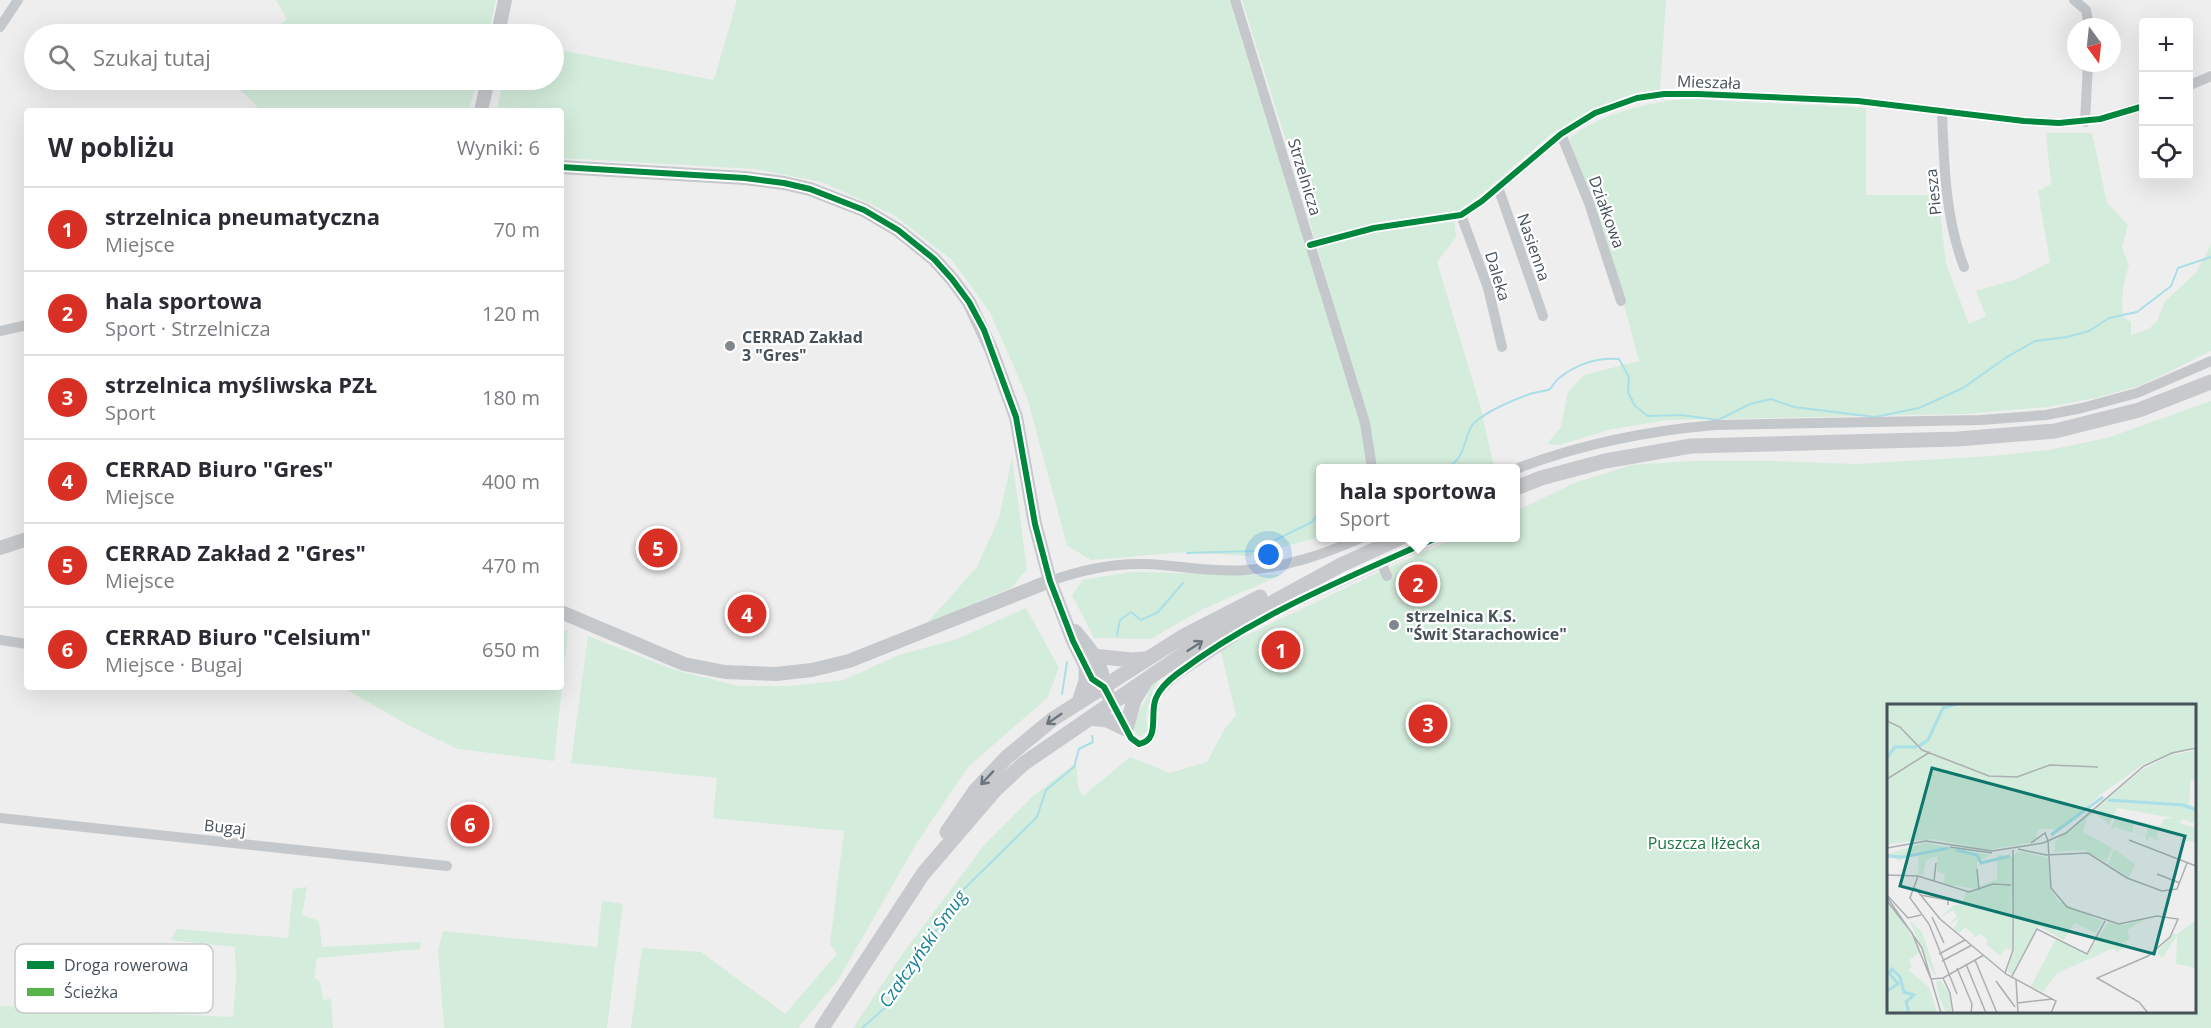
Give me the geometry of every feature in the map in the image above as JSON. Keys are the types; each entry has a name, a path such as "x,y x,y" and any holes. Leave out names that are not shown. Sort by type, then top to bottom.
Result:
{"main road":[{"path":"1520,486 1540,478 1605,461 1691,446 1958,439 2055,431 2139,410 2211,382"},
{"path":"923,874 995,790 1023,764 1149,676 1224,628 1341,565 1389,542"},
{"path":"822,1028 975,791 1007,757 1053,719 1182,637 1281,587 1341,565"},
{"path":"1079,702 1090,661 1145,659"},
{"path":"1090,718 1107,720 1126,729 1134,700 1149,676"}],"street":[{"path":"0,27 18,0"},
{"path":"500,24 505,0"},
{"name":"Strzelnicza","path":"1235,0 1365,423 1371,464"},
{"path":"2074,0 2088,5"},
{"path":"2085,122 2088,72"},
{"path":"2193,84 2211,76"},
{"path":"482,108 486,90"},
{"name":"Mieszała","path":"1310,245 1374,228 1461,214 1472,209 1561,134 1590,116 1637,98 1664,94 1858,101 2024,121 2059,123 2085,122 2112,117 2139,108"},
{"name":"Piesza","path":"1942,112 1948,204 1956,246 1964,267"},
{"name":"Działkowa","path":"1561,134 1589,203 1621,301"},
{"path":"564,166 745,178 804,187 844,200 864,210 898,230 924,250 952,279 969,302 992,349 1016,417 1035,524 1050,581 1073,641 1090,661 1092,679 1104,687 1131,738 1139,744 1150,740 1154,731 1152,714 1156,697 1179,673 1253,624 1425,542"},
{"name":"Nasienna","path":"1498,187 1542,316"},
{"name":"Daleka","path":"1461,214 1488,288 1502,347"},
{"path":"0,331 24,326"},
{"path":"1520,467 1584,446 1678,428 1981,420 2046,415 2137,393 2211,361"},
{"path":"0,549 24,540"},
{"path":"564,613 684,664 741,674 776,674 812,670 849,660 1050,581 1091,569 1144,564 1244,570 1308,560 1349,542"},
{"path":"1381,562 1387,576"},
{"path":"0,640 24,644"},
{"name":"Bugaj","path":"0,818 447,866"}],"green space":[{"path":"276,0 496,0 490,24 281,24 287,19"},
{"path":"737,0 1229,0 1365,437 1368,464 1316,464 1316,538 1248,556 1185,552 1091,560 1067,545 1027,397 990,312 952,260 894,215 822,182 755,169 564,158 564,108 498,108 501,90 564,90 564,51 714,80"},
{"path":"1242,0 1666,0 1660,90 1590,112 1552,133 1486,190 1454,214 1456,237 1437,262 1480,405 1493,464 1375,464 1371,433 1291,157"},
{"path":"241,90 474,90 470,108 258,108"},
{"path":"1688,99 1866,108 1866,195 1938,195 1946,264 1969,324 1986,316 1976,291 2017,279 2050,262 2038,191 2051,184 2046,133 2092,133 2107,203 2128,225 2122,248 2129,265 2122,303 2123,317 2131,322 2131,335 2149,329 2157,321 2165,301 2196,273 2211,245 2211,351 2142,385 2096,398 2047,407 1964,414 1668,420 1612,429 1559,445 1547,444 1561,427 1568,392 1584,375 1639,361 1610,251 1569,139 1594,122 1626,110"},
{"name":"Puszcza Iłżecka","path":"2211,401 2211,1028 853,1028 901,956 985,844 1033,796 1076,763 1078,786 1083,796 1130,757 1170,773 1207,762 1224,730 1236,715 1220,648 1381,571 1391,574 1390,567 1447,542 1520,542 1520,509 1572,484 1631,465 1692,461 1856,464 1993,456 2049,450 2107,438"},
{"path":"1012,458 1027,569 1011,588 927,623 977,567 999,518"},
{"path":"1130,572 1281,575 1203,609 1150,639 1094,638 1072,595 1083,580"},
{"path":"1026,608 1059,668 1047,698 968,767 918,841 838,980 798,1028 631,1028 642,948 701,952 785,1014 837,954 830,944 844,831 713,818 717,778 571,763 588,636 675,670 738,686 791,686 844,680 899,655 957,639"},
{"path":"564,630 568,631 564,668"},
{"path":"1165,672 1152,691 1154,693 1146,715 1148,730 1142,736 1138,736 1132,727 1132,720 1145,702 1151,686"},
{"path":"347,690 562,690 554,761 458,749 408,725"},
{"path":"307,887 302,915 319,921 322,947 421,942 420,949 317,958 314,978 320,981 323,1000 331,999 333,1028 0,1028 0,1006 15,1007 15,1013 148,1013 233,1017 236,978 235,947 171,940 177,929 288,938 293,889"},
{"path":"602,901 623,904 607,1028 444,1028 438,950 443,931 597,947"}],"waterway":[{"name":"Czałczyński Smug","path":"1453,464 1462,452 1471,428 1480,418 1513,400 1550,389 1559,378 1580,365 1603,359 1619,359 1629,377 1628,392 1635,406 1648,416 1681,415 1718,420 1750,404 1771,399 1794,407 1875,417 1919,408 1963,388 2007,357 2035,341 2067,337 2089,331 2109,318 2137,312 2171,286 2178,268 2211,257"},
{"name":"Czałczyński Smug","path":"1187,553 1253,551 1312,522 1316,516"},
{"name":"Czałczyński Smug","path":"1117,635 1120,620 1131,612 1141,620 1158,612 1183,583"},
{"name":"Czałczyński Smug","path":"1062,694 1067,662"},
{"name":"Czałczyński Smug","path":"862,1028 889,1004 961,892 1037,817 1046,790 1074,767 1079,749 1093,742 1092,736"}],"cycle path":[{"path":"1310,245 1374,228 1461,215 1482,201 1561,134 1595,113 1637,98 1664,94 1698,94 1858,101 2024,121 2059,123 2100,119 2139,107"},
{"path":"564,167 745,178 810,189 864,210 898,230 934,259 969,302 984,330 1016,417 1035,524 1050,581 1073,641 1092,679 1104,687 1131,738 1139,744 1150,737 1156,698 1165,684 1174,676 1238,633 1302,599 1427,542"}],"place":[{"name":"CERRAD Zakład 3 \"Gres\"","path":"730,346"},
{"name":"CERRAD Zakład 2 \"Gres\"","path":"658,548"},
{"name":"hala sportowa","path":"1418,584"},
{"name":"CERRAD Biuro \"Gres\"","path":"747,614"},
{"name":"strzelnica K.S. \"Świt Starachowice\"","path":"1394,625"},
{"name":"strzelnica pneumatyczna","path":"1281,650"},
{"name":"strzelnica myśliwska PZŁ","path":"1428,724"},
{"name":"CERRAD Biuro \"Celsium\"","path":"470,824"}]}
